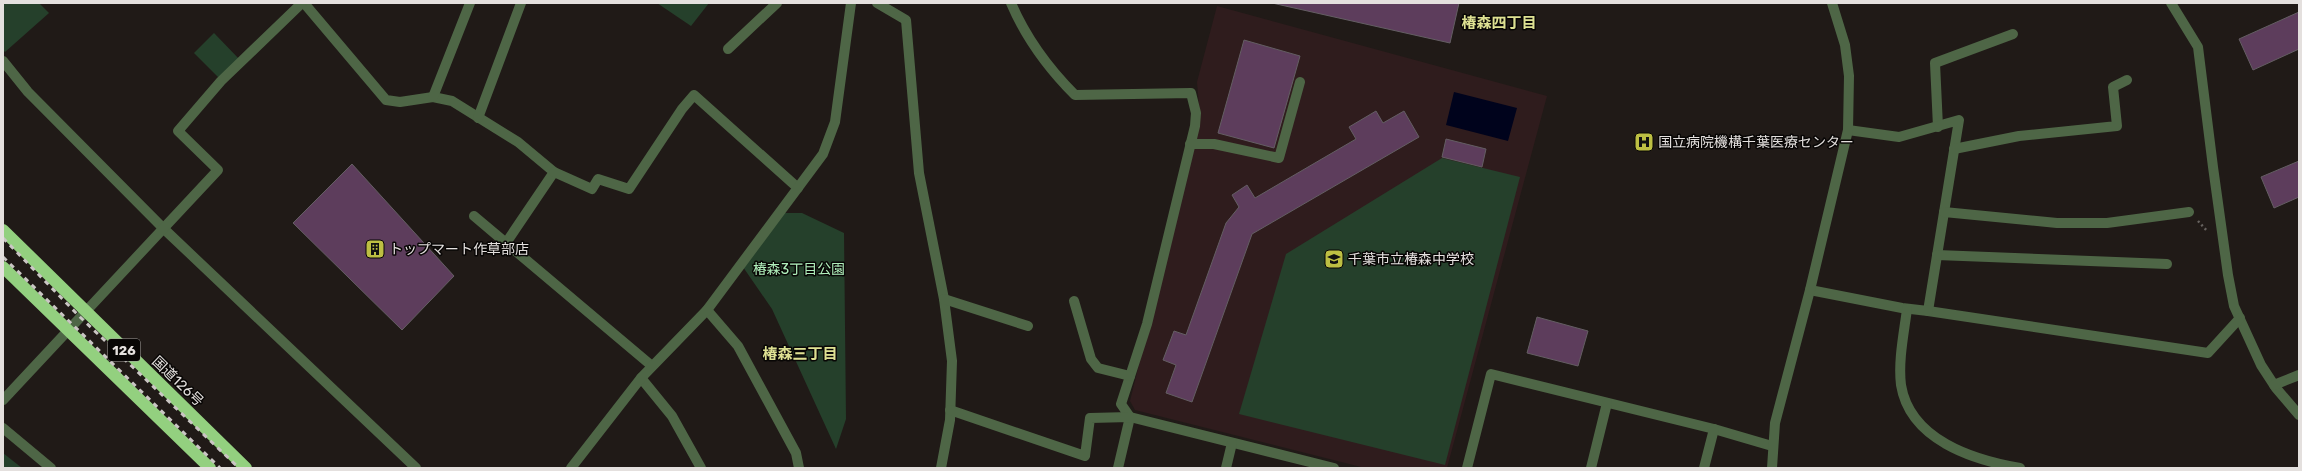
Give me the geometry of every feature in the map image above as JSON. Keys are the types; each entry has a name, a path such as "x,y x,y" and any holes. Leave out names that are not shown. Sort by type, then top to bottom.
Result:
{"highway":[{"name":"国道126号","path":"3,230 246,468"},
{"name":"126","path":"3,267 210,468"}],"street":[{"path":"3,400 218,170 178,131 221,81 303,3 386,100 400,102 433,97 452,101 518,142 554,172 592,189 598,179 629,189 682,109 694,95 798,188"},
{"path":"433,97 470,3"},
{"path":"478,118 521,3"},
{"path":"728,49 777,3"},
{"path":"572,467 641,378 707,310 823,154 835,122 851,3"},
{"path":"877,3 906,20 919,173 944,299 952,362 950,410 941,468"},
{"path":"1011,3 1020,24 1036,50 1075,95 1191,93 1196,113 1190,144 1146,324 1121,404 1130,418 1118,468"},
{"path":"1772,468 1772,446 1775,423 1810,290 1848,130 1849,76 1845,45 1832,3"},
{"path":"2171,3 2198,46 2228,275 2234,306 2262,366 2274,385 2299,415"},
{"path":"1938,127 1935,63 2014,34"},
{"path":"3,61 28,92 164,229 416,468"},
{"path":"1954,149 2019,136 2116,126 2113,87 2127,80"},
{"path":"1190,144 1214,144 1279,158 1300,82"},
{"path":"1848,130 1899,137 1959,120 1928,311"},
{"path":"506,243 554,172"},
{"path":"1944,212 2057,223 2107,223 2189,212"},
{"path":"474,216 652,366"},
{"path":"1937,255 2167,264"},
{"path":"1810,290 1907,309 2208,353 2240,318"},
{"path":"944,299 1028,326"},
{"path":"1074,301 1091,359 1098,368 1130,376"},
{"path":"1907,309 1901,385 1914,417 1926,430 1947,445 1992,463 2020,468"},
{"path":"707,310 738,346 796,453 799,468"},
{"path":"1467,468 1491,374 1714,429 1772,446"},
{"path":"2274,385 2299,375"},
{"path":"641,378 672,416 701,468"},
{"path":"1591,468 1607,403"},
{"path":"950,410 1085,456 1090,418 1130,418 1334,468"},
{"path":"3,428 51,468"},
{"path":"1704,468 1714,429"},
{"path":"1226,468 1232,443"}],"shaded area":[{"name":"千葉市立椿森中学校","path":"1217,6 1547,96 1447,468 1365,468 1135,410 1130,401 1200,117 1197,82"}],"green space":[{"path":"3,3 39,3 49,13 5,52 3,50"},
{"path":"657,3 709,3 691,26"},
{"path":"214,33 240,60 220,79 194,53"},
{"path":"1442,158 1520,177 1445,465 1239,414 1286,254"},
{"name":"椿森3丁目公園","path":"784,213 802,213 844,233 846,419 836,449 772,309 743,267"},
{"path":"3,453 22,468 3,468"}],"water":[{"path":"1454,92 1517,108 1508,141 1446,125"}],"building":[{"path":"1272,3 1459,3 1450,43"},
{"path":"2299,12 2299,49 2253,70 2239,39"},
{"path":"1244,40 1300,56 1274,148 1218,133"},
{"path":"1376,111 1383,123 1404,111 1419,137 1252,234 1192,402 1166,393 1176,365 1163,360 1174,331 1186,335 1226,223 1239,207 1232,195 1247,185 1255,198 1356,139 1349,127"},
{"path":"1446,139 1486,149 1482,167 1442,157"},
{"path":"2299,161 2299,197 2274,208 2261,177"},
{"name":"トップマート作草部店","path":"352,164 454,276 402,330 293,223"},
{"path":"1537,317 1588,331 1578,366 1527,353"}],"railway":[{"path":"3,238 80,317 239,468"},
{"path":"3,257 220,468"}],"place":[{"name":"国立病院機構千葉医療センター","path":"1644,142"},
{"name":"トップマート作草部店","path":"375,249"},
{"name":"千葉市立椿森中学校","path":"1334,259"}],"district":[{"name":"椿森四丁目","path":"1499,23"},
{"name":"椿森三丁目","path":"800,354"}]}
